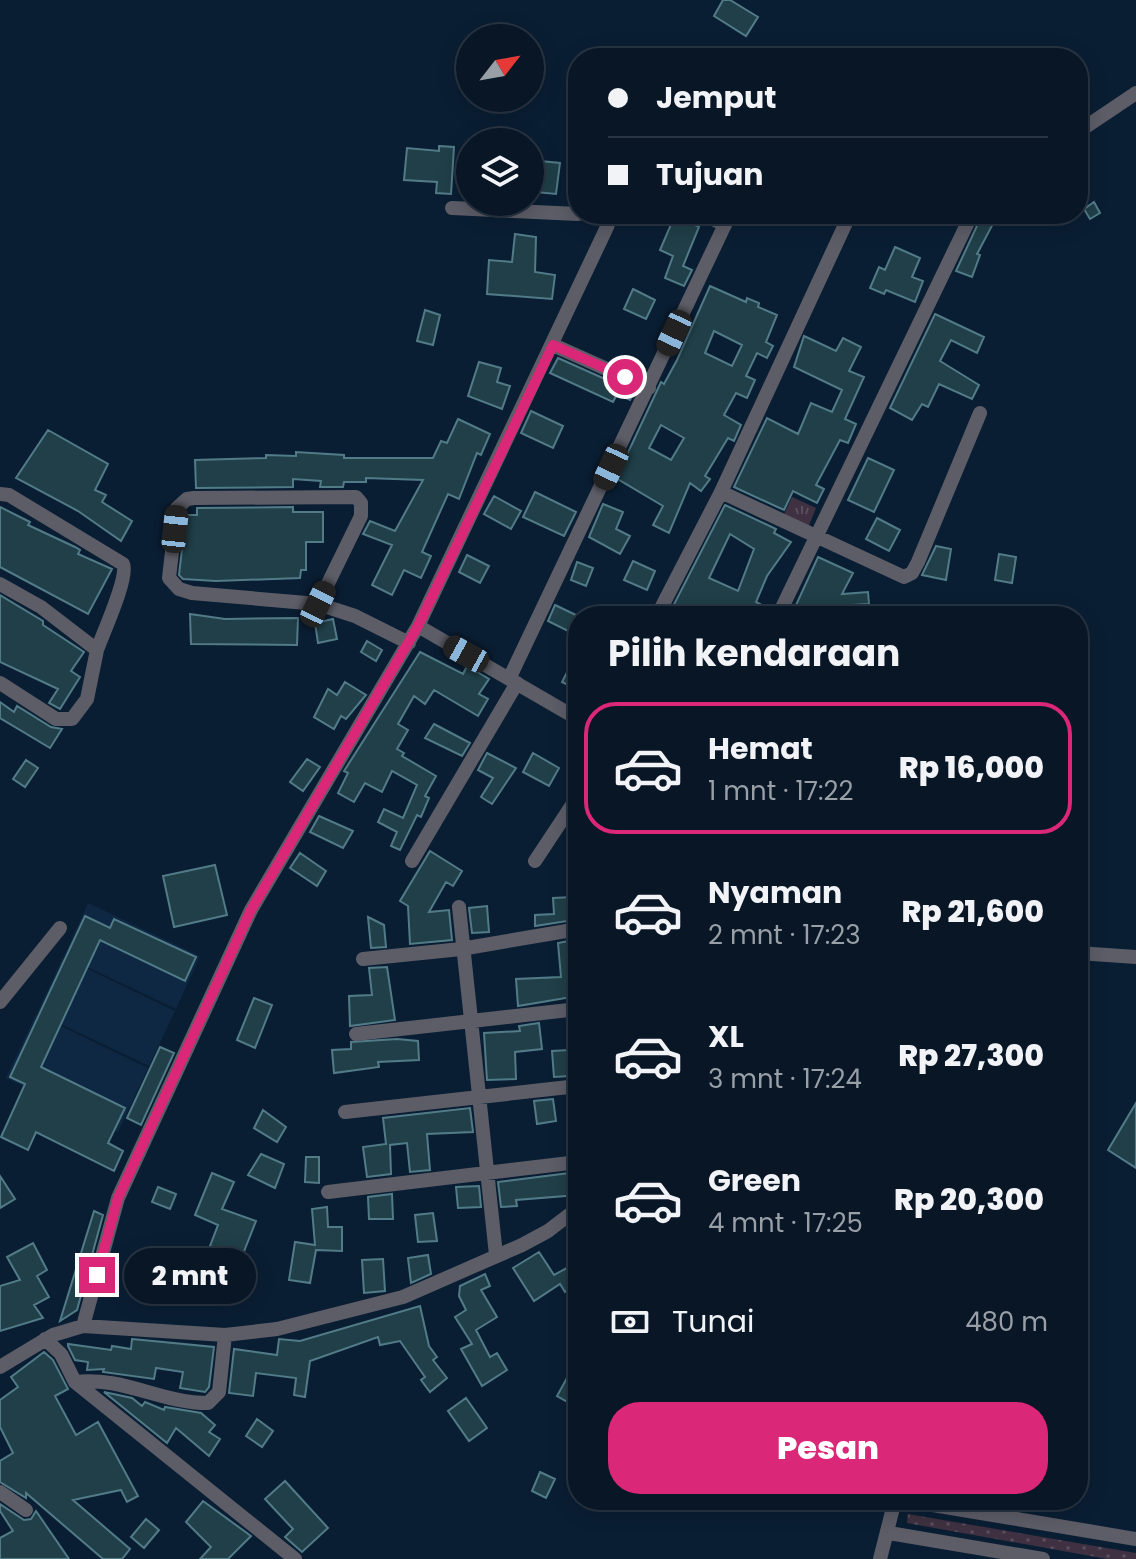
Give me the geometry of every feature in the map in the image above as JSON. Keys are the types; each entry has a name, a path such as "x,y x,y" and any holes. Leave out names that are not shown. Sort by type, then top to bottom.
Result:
{"street":[{"path":"1088,125 1136,93"},
{"path":"452,208 568,214"},
{"path":"83,1326 118,1198 251,910 418,626 607,224"},
{"path":"412,861 513,681 725,224"},
{"path":"662,606 721,492 845,224"},
{"path":"783,606 967,224"},
{"path":"553,345 649,388"},
{"path":"721,492 888,573 904,577 912,573 980,413"},
{"path":"0,494 9,495 123,564 125,580 112,604 97,650 87,699 72,719 56,719 0,683"},
{"path":"318,604 361,516 361,503 356,497 194,498 187,499 177,508 169,578 179,589 192,593 318,604 355,616 409,643"},
{"path":"0,584 41,607 97,650"},
{"path":"418,626 568,713"},
{"path":"535,861 568,811"},
{"path":"459,907 461,949 496,1255"},
{"path":"0,1002 60,928"},
{"path":"363,959 461,949 568,931"},
{"path":"1088,954 1136,957"},
{"path":"356,1034 568,1010"},
{"path":"345,1112 568,1087"},
{"path":"328,1192 568,1163"},
{"path":"0,1367 45,1339 83,1326 225,1335 277,1329 403,1297 548,1231 568,1216"},
{"path":"75,1382 98,1379 132,1386 163,1398 208,1403 219,1392 225,1335"},
{"path":"45,1339 61,1354 75,1382 295,1559"},
{"path":"0,1492 26,1510"},
{"path":"880,1559 893,1510"},
{"path":"963,1510 1136,1539"},
{"path":"889,1533 1043,1559"}],"shaded area":[{"path":"88,903 200,956 176,1009 64,956"},
{"path":"63,957 175,1011 149,1066 37,1013"},
{"path":"36,1014 148,1068 118,1132 6,1078"}],"green space":[{"path":"792,497 816,508 807,530 782,519"},
{"path":"908,1514 1136,1553 1136,1559 1107,1559 907,1523"}],"building":[{"path":"723,0 730,0 758,17 746,36 714,16"},
{"path":"439,146 454,147 451,194 436,193 437,182 404,180 407,148 439,151"},
{"path":"544,161 560,163 556,194 544,193"},
{"path":"1094,202 1100,213 1090,219 1088,206"},
{"path":"671,224 699,227 683,266 692,270 684,286 665,278 673,256 660,250"},
{"path":"978,224 993,224 977,254 980,255 972,277 956,271"},
{"path":"515,234 536,237 535,272 555,275 552,299 487,294 489,260 512,262"},
{"path":"895,247 920,258 912,277 923,281 915,302 886,290 884,294 870,288 879,267 885,270"},
{"path":"710,286 746,302 747,298 759,303 758,307 777,315 766,342 773,346 767,358 757,353 746,376 755,380 747,398 736,393 724,415 741,425 734,441 728,438 705,476 710,479 701,491 690,483 669,533 653,525 663,506 616,478 661,382 664,384","holes":["714,331 742,345 732,366 705,353","661,425 684,438 671,460 649,448"]},
{"path":"633,289 655,300 646,319 624,309"},
{"path":"425,310 440,315 433,345 417,341"},
{"path":"935,314 984,337 977,353 951,340 940,361 979,385 972,399 939,384 928,407 922,404 912,420 890,408"},
{"path":"804,336 836,351 843,338 861,347 849,371 864,377 845,419 856,424 848,443 840,440 816,485 824,489 817,503 793,491 784,510 734,487 767,418 798,434 811,403 832,412 842,390 794,367"},
{"path":"558,358 634,392 630,400 617,394 613,402 550,373"},
{"path":"479,362 501,368 497,382 510,386 502,409 468,396"},
{"path":"531,411 563,426 553,448 521,433"},
{"path":"458,419 490,434 481,455 477,453 459,499 448,494 422,552 431,556 421,578 404,570 392,595 372,585 392,545 363,534 370,521 395,531 423,480 366,478 366,482 344,482 343,487 320,487 321,481 293,479 293,487 196,488 195,460 296,456 296,452 344,455 344,458 433,458 441,441 447,443"},
{"path":"48,430 108,464 95,490 106,495 102,502 132,521 121,541 78,511 16,478"},
{"path":"868,458 894,470 874,512 848,500"},
{"path":"535,492 576,512 564,536 523,517"},
{"path":"494,496 521,511 511,529 484,514"},
{"path":"603,504 623,512 616,529 630,536 620,554 589,537"},
{"path":"725,505 776,529 774,533 791,542 767,576 756,602 764,606 673,606","holes":["730,534 754,549 738,591 709,578"]},
{"path":"0,507 30,522 28,525 80,550 78,554 112,569 88,614 0,567"},
{"path":"293,507 293,512 323,512 323,542 306,542 306,570 301,570 300,578 216,581 183,579 179,575 186,515 197,515 197,508"},
{"path":"877,518 900,530 889,551 866,539"},
{"path":"936,546 951,549 946,580 922,575"},
{"path":"999,554 1016,557 1012,583 995,580"},
{"path":"467,555 489,566 480,583 459,572"},
{"path":"818,557 853,573 842,594 868,592 869,604 796,606"},
{"path":"633,561 655,571 647,590 624,580"},
{"path":"577,562 593,568 586,586 571,580"},
{"path":"0,595 43,621 43,625 84,652 71,671 80,677 60,709 49,703 58,689 0,662"},
{"path":"555,605 568,611 568,631 548,621"},
{"path":"190,614 225,619 298,618 297,645 191,644"},
{"path":"333,619 337,639 318,643 315,623"},
{"path":"367,641 382,650 376,661 361,652"},
{"path":"420,652 463,674 467,666 489,679 479,694 488,699 478,716 434,690 425,704 414,696 398,724 408,730 397,749 404,753 402,756 436,776 425,796 429,798 421,817 417,815 400,850 391,846 397,832 378,822 384,809 403,818 417,785 392,771 382,792 365,783 354,802 338,793 348,773 344,771"},
{"path":"568,670 568,685 562,682"},
{"path":"345,682 366,695 346,719 341,716 334,729 314,717 328,689 337,695"},
{"path":"0,702 14,712 17,706 51,727 62,729 50,748 0,718"},
{"path":"434,724 470,743 462,756 425,738"},
{"path":"487,753 516,768 492,804 481,797 493,778 478,770"},
{"path":"533,753 559,768 549,786 523,772"},
{"path":"307,759 320,767 303,791 290,782"},
{"path":"26,760 38,768 25,787 13,779"},
{"path":"319,816 353,831 343,848 310,832"},
{"path":"430,851 462,871 453,886 446,882 429,912 449,910 452,940 410,944 408,906 400,901"},
{"path":"300,853 326,871 317,886 290,868"},
{"path":"215,865 227,915 174,927 163,876"},
{"path":"568,897 568,921 535,926 535,915 554,914 553,898"},
{"path":"487,906 489,932 472,933 469,908"},
{"path":"85,916 110,928 114,919 196,957 185,981 100,940 41,1067 125,1108 108,1143 123,1151 114,1171 36,1132 28,1150 1,1137 25,1084 10,1077"},
{"path":"368,917 384,925 386,947 371,948"},
{"path":"568,941 568,998 518,1006 516,979 561,977 558,943"},
{"path":"387,967 395,1020 350,1026 349,996 372,995 369,968"},
{"path":"254,998 272,1005 255,1048 237,1040"},
{"path":"539,1023 542,1049 515,1052 516,1079 487,1080 484,1033 520,1031 519,1026"},
{"path":"418,1041 419,1060 378,1062 379,1067 334,1073 332,1050 351,1049 351,1042"},
{"path":"160,1047 174,1053 141,1125 127,1118"},
{"path":"568,1050 568,1076 554,1077 552,1051"},
{"path":"553,1099 556,1121 537,1124 534,1101"},
{"path":"1136,1103 1136,1168 1108,1150"},
{"path":"470,1108 473,1132 427,1134 430,1170 410,1172 407,1143 390,1145 391,1174 367,1177 363,1147 386,1144 383,1118"},
{"path":"263,1110 286,1127 277,1142 254,1128"},
{"path":"261,1154 284,1164 275,1188 248,1175"},
{"path":"306,1157 319,1157 319,1183 305,1182"},
{"path":"212,1173 234,1182 222,1209 256,1221 241,1259 210,1246 218,1225 195,1215"},
{"path":"568,1173 568,1196 516,1200 517,1206 501,1207 498,1182"},
{"path":"0,1176 15,1199 0,1208"},
{"path":"479,1186 481,1207 458,1208 456,1187"},
{"path":"158,1187 176,1194 170,1209 152,1202"},
{"path":"392,1194 393,1219 369,1219 368,1197"},
{"path":"327,1207 328,1227 342,1227 342,1251 316,1250 310,1283 289,1280 295,1242 315,1245 312,1209"},
{"path":"94,1211 103,1215 77,1310 60,1321"},
{"path":"433,1213 437,1241 418,1242 415,1215"},
{"path":"33,1243 47,1270 37,1276 49,1297 34,1305 43,1318 0,1331 0,1286 20,1280 7,1257"},
{"path":"539,1252 554,1275 568,1267 568,1290 565,1292 560,1284 534,1301 513,1268"},
{"path":"428,1255 431,1274 411,1283 408,1258"},
{"path":"383,1259 385,1291 364,1293 362,1260"},
{"path":"485,1274 490,1286 481,1290 497,1317 476,1330 490,1357 497,1353 507,1370 482,1386 461,1349 472,1344 455,1317 466,1310 459,1296 460,1286"},
{"path":"420,1306 429,1346 437,1357 433,1360 447,1378 430,1392 421,1380 425,1377 400,1341 380,1345 378,1337 310,1361 305,1397 294,1395 296,1378 256,1373 253,1396 229,1393 234,1349 277,1355 279,1339 300,1341"},
{"path":"132,1339 214,1347 209,1387 205,1392 180,1388 183,1372 156,1368 154,1379 103,1372 104,1369 87,1370 88,1362 75,1360 68,1346 131,1349"},
{"path":"44,1352 53,1360 68,1389 55,1396 76,1435 98,1422 138,1496 127,1502 121,1490 73,1500 130,1549 122,1559 103,1559 26,1493 26,1498 0,1482 0,1461 13,1453 0,1427 0,1400 18,1387 11,1377"},
{"path":"568,1376 568,1402 557,1396"},
{"path":"104,1392 132,1398 142,1406 145,1402 164,1410 165,1407 201,1413 215,1425 209,1432 220,1439 209,1456 176,1428 167,1443"},
{"path":"466,1398 487,1428 469,1441 448,1411"},
{"path":"257,1419 273,1431 262,1447 246,1436"},
{"path":"540,1472 555,1479 546,1498 532,1491"},
{"path":"285,1481 328,1528 302,1552 285,1537 293,1529 265,1499"},
{"path":"203,1501 251,1536 228,1559 200,1559 211,1547 186,1522"},
{"path":"0,1504 24,1520 31,1519 36,1511 69,1559 0,1559 0,1538 13,1531 0,1511"},
{"path":"146,1519 159,1530 144,1548 131,1537"}],"route":[{"path":"97,1275 118,1198 251,910 418,626 553,345 625,377"}]}
